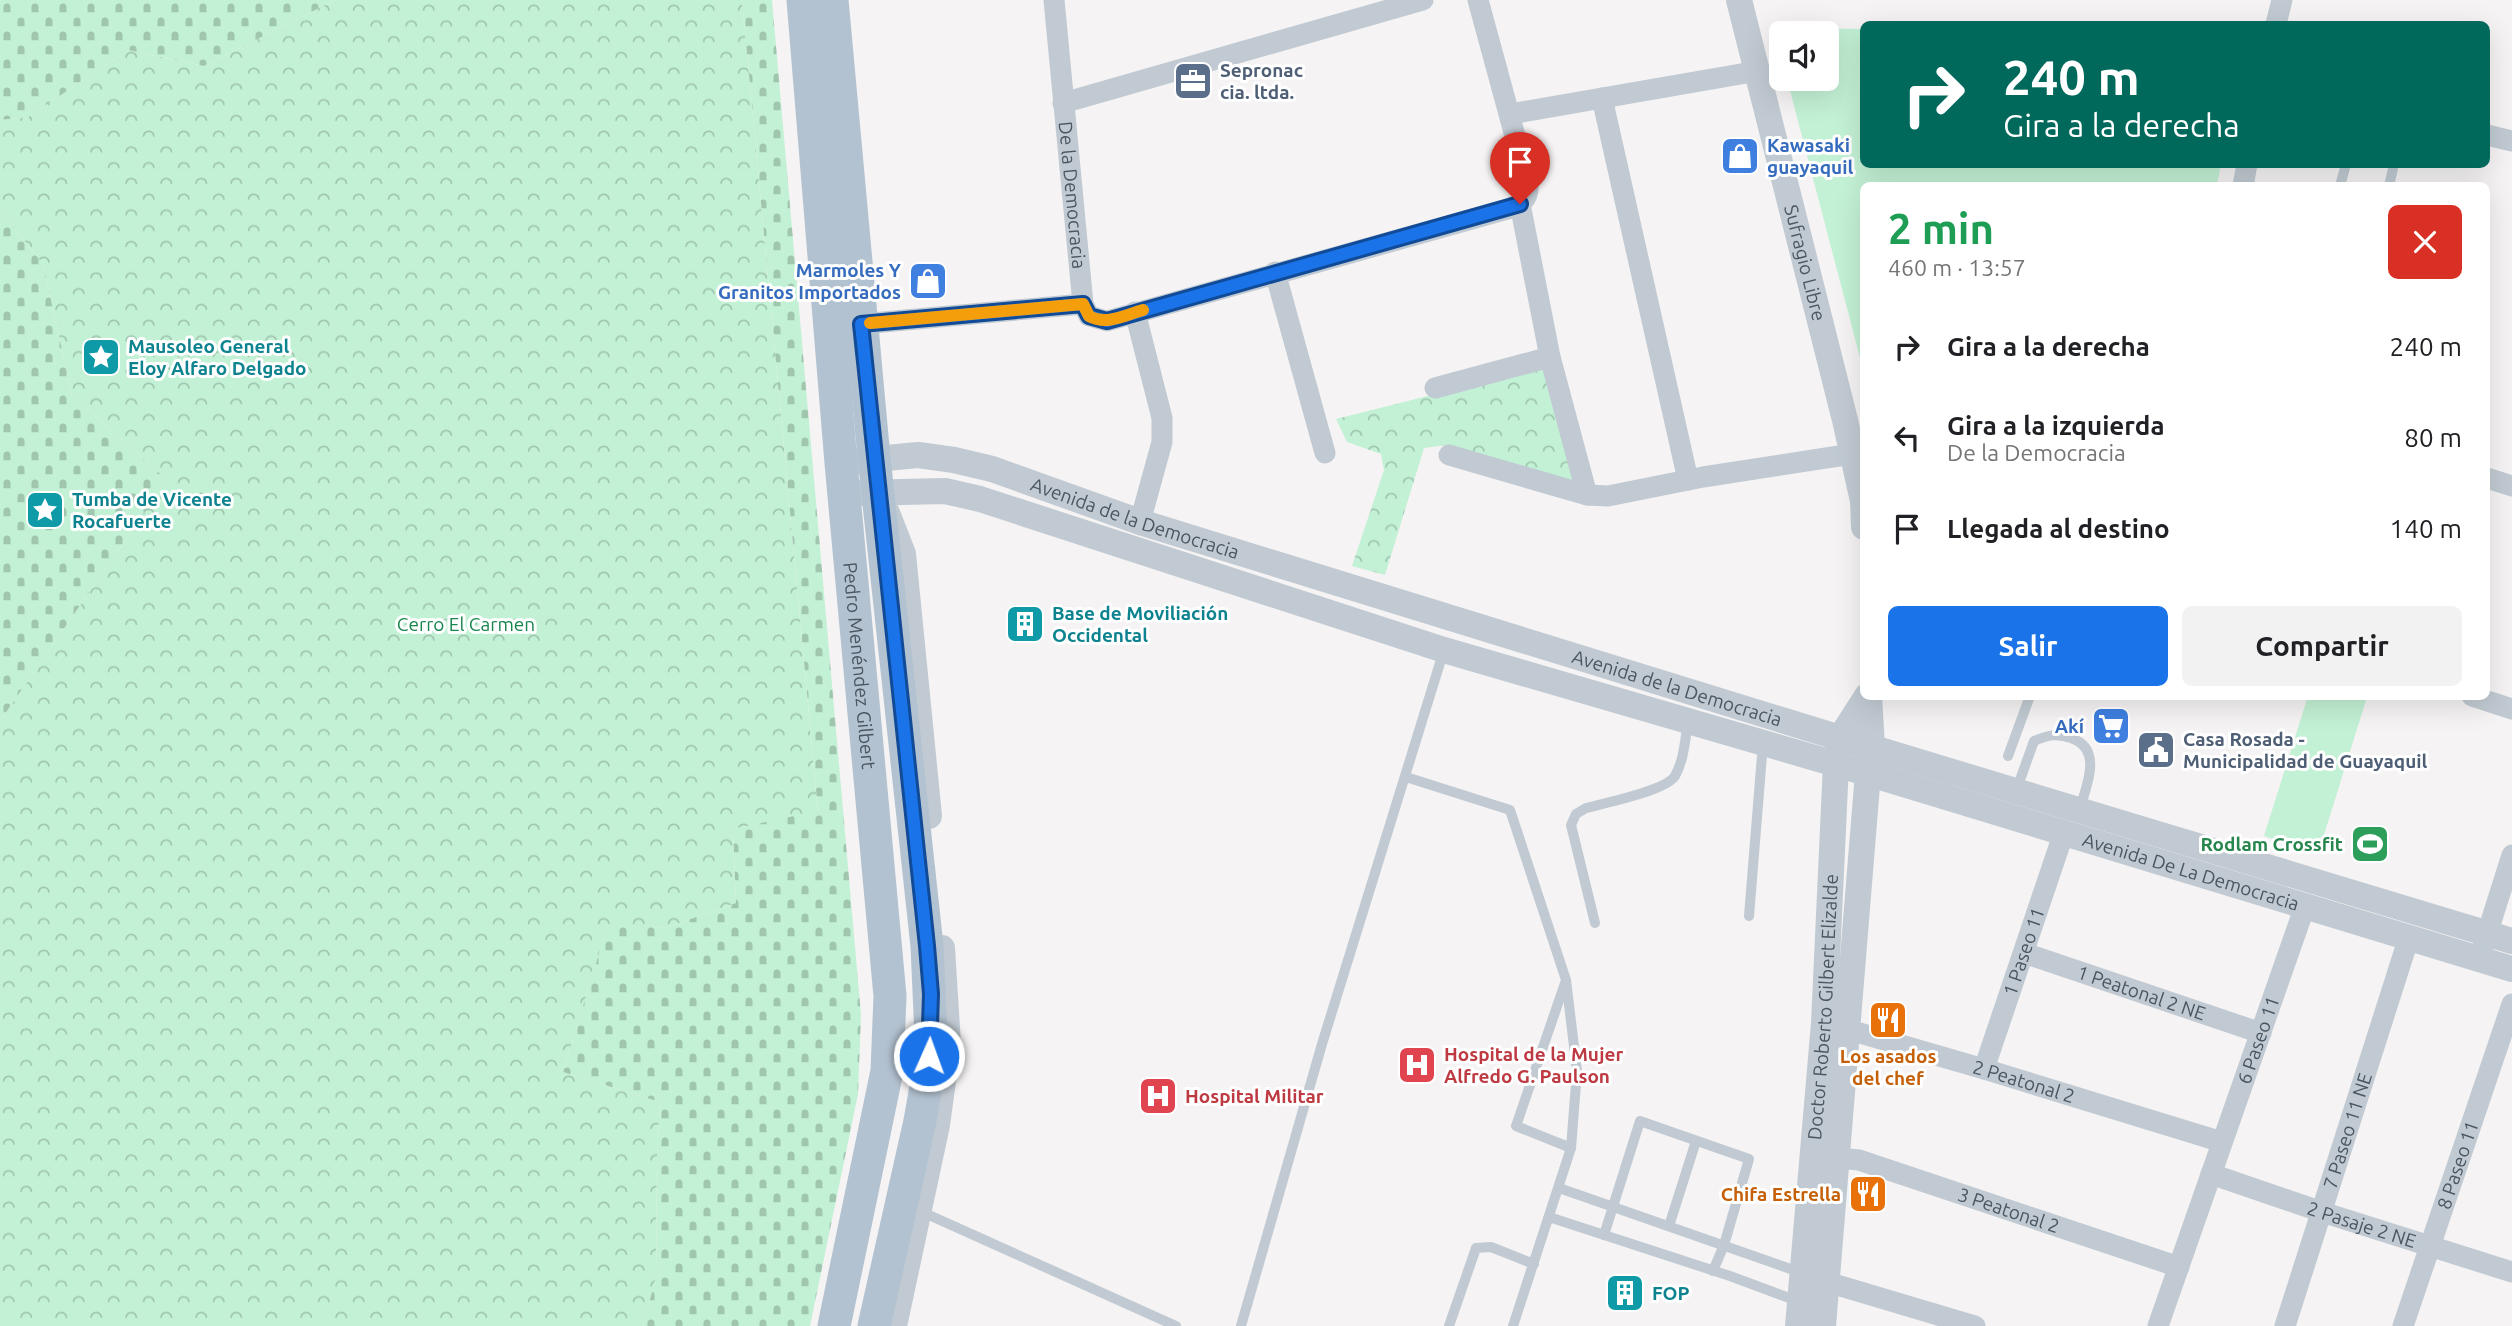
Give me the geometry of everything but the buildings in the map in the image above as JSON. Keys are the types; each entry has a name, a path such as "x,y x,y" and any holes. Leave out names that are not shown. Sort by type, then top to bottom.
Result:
{"main road":[{"name":"Pedro Menéndez Gilbert","path":"803,0 842,479 890,996 887,1072 834,1326"},
{"name":"Pedro Menéndez Gilbert","path":"832,0 874,458 931,994 931,1037 910,1207 874,1326"},
{"path":"920,1121 945,1064"}],"street":[{"name":"De la Democracia","path":"1054,0 1083,304"},
{"path":"1063,103 1423,0"},
{"path":"861,324 1083,304 1089,316 1107,321 1520,204 1528,196 1528,184 1478,0"},
{"name":"Sufragio Libre","path":"1739,0 1860,495"},
{"path":"2277,21 2282,0"},
{"path":"1510,114 1758,71"},
{"path":"1602,98 1688,480"},
{"path":"2490,136 2512,141"},
{"path":"1520,204 1550,357 1587,495"},
{"path":"1275,272 1325,453"},
{"path":"1135,312 1162,418 1163,442 1140,522"},
{"path":"1435,388 1550,357"},
{"path":"1449,455 1587,495 1608,496 1688,480 1852,454"},
{"name":"Avenida de la Democracia","path":"842,479 874,458 918,455 992,469 1140,522 2015,792 2500,937"},
{"name":"Avenida de la Democracia","path":"842,479 878,492 945,491 980,499 1444,650 1868,773"},
{"path":"2490,479 2512,486"},
{"name":"Pedro Menéndez Gilbert","path":"878,492 903,554 946,993 948,1044 937,1125 910,1207 894,1326"},
{"name":"Doctor Roberto Gilbert Elizalde","path":"1799,1314 1814,1277 1838,1158 1836,765 1840,738 1865,700"},
{"name":"Doctor Roberto Gilbert Elizalde","path":"1823,1326 1814,1277 1836,1026 1872,747 1868,700"},
{"path":"2484,700 2512,709"},
{"name":"Avenida De La Democracia","path":"1868,773 2512,969"},
{"name":"1 Paseo 11","path":"1984,1069 2064,832"},
{"path":"2479,959 2500,937 2512,855"},
{"name":"6 Paseo 11","path":"2158,1326 2305,906"},
{"name":"7 Paseo 11 NE","path":"2286,1326 2409,937"},
{"name":"1 Peatonal 2 NE","path":"2024,953 2261,1032"},
{"name":"8 Paseo 11","path":"2403,1326 2512,1004"},
{"name":"2 Peatonal 2","path":"1836,1026 2222,1142"},
{"name":"3 Peatonal 2","path":"1838,1158 1859,1160 2179,1267"},
{"name":"2 Pasaje 2 NE","path":"2211,1174 2512,1272"},
{"path":"1814,1277 1975,1326"}],"lane":[{"path":"1241,1326 1322,1044 1444,650"},
{"path":"2008,756 2029,700"},
{"path":"1595,923 1571,825 1576,814 1586,808 1657,788 1673,779 1682,758 1688,722"},
{"path":"2015,792 2034,741 2059,734 2078,740 2089,752 2091,767 2079,811"},
{"path":"1749,916 1763,743"},
{"path":"1406,777 1510,810 1566,980 1577,1071 1571,1148 1513,1326"},
{"path":"1566,980 1516,1126 1571,1148"},
{"path":"1604,1236 1640,1121 1749,1160 1724,1245 1713,1271"},
{"path":"1669,1226 1696,1140"},
{"path":"1559,1188 1814,1277"},
{"path":"910,1207 1176,1326"},
{"path":"1549,1217 1713,1271 1799,1314"},
{"path":"1449,1326 1476,1248 1491,1247 1534,1264"}],"green space":[{"path":"0,0 335,0 204,66 128,50 28,117 0,120"},
{"name":"Cerro El Carmen","path":"335,0 742,0 818,812 733,829 736,903 665,928 608,925 563,1072 660,1102 656,1277 643,1326 0,1326 0,721 167,480 72,395 43,264 0,211 0,120 28,117 128,50 204,66"},
{"path":"742,0 772,0 861,1015 858,1094 810,1326 643,1326 656,1277 660,1102 563,1072 608,924 665,928 736,903 733,829 818,811"},
{"path":"1839,29 1860,29 1860,168 2220,168 2218,182 1860,182 1860,358 1790,91 1839,91"},
{"path":"0,211 43,264 72,395 167,480 0,721"},
{"path":"1543,367 1575,487 1448,445 1424,448 1385,575 1352,566 1384,470 1381,454 1347,442 1336,419"},
{"path":"2307,700 2366,700 2318,854 2264,836"}],"slow traffic":[{"path":"870,323 1083,304 1089,316 1107,321 1143,310"}],"place":[{"name":"Sepronac cia. ltda.","path":"1193,81"},
{"name":"Kawasaki guayaquil","path":"1740,156"},
{"name":"Marmoles Y Granitos Importados","path":"928,281"},
{"name":"Mausoleo General Eloy Alfaro Delgado","path":"101,357"},
{"name":"Tumba de Vicente Rocafuerte","path":"45,510"},
{"name":"Base de Moviliación Occidental","path":"1025,624"},
{"name":"Akí","path":"2111,726"},
{"name":"Casa Rosada - Municipalidad de Guayaquil","path":"2156,750"},
{"name":"Rodlam Crossfit","path":"2370,844"},
{"name":"Los asados del chef","path":"1888,1020"},
{"name":"Hospital de la Mujer Alfredo G. Paulson","path":"1417,1065"},
{"name":"Hospital Militar","path":"1158,1096"},
{"name":"Chifa Estrella","path":"1868,1194"},
{"name":"FOP","path":"1625,1293"}],"route":[{"path":"929,1056 931,994 927,946 861,324 1083,304 1089,316 1107,321 1520,204"}]}
